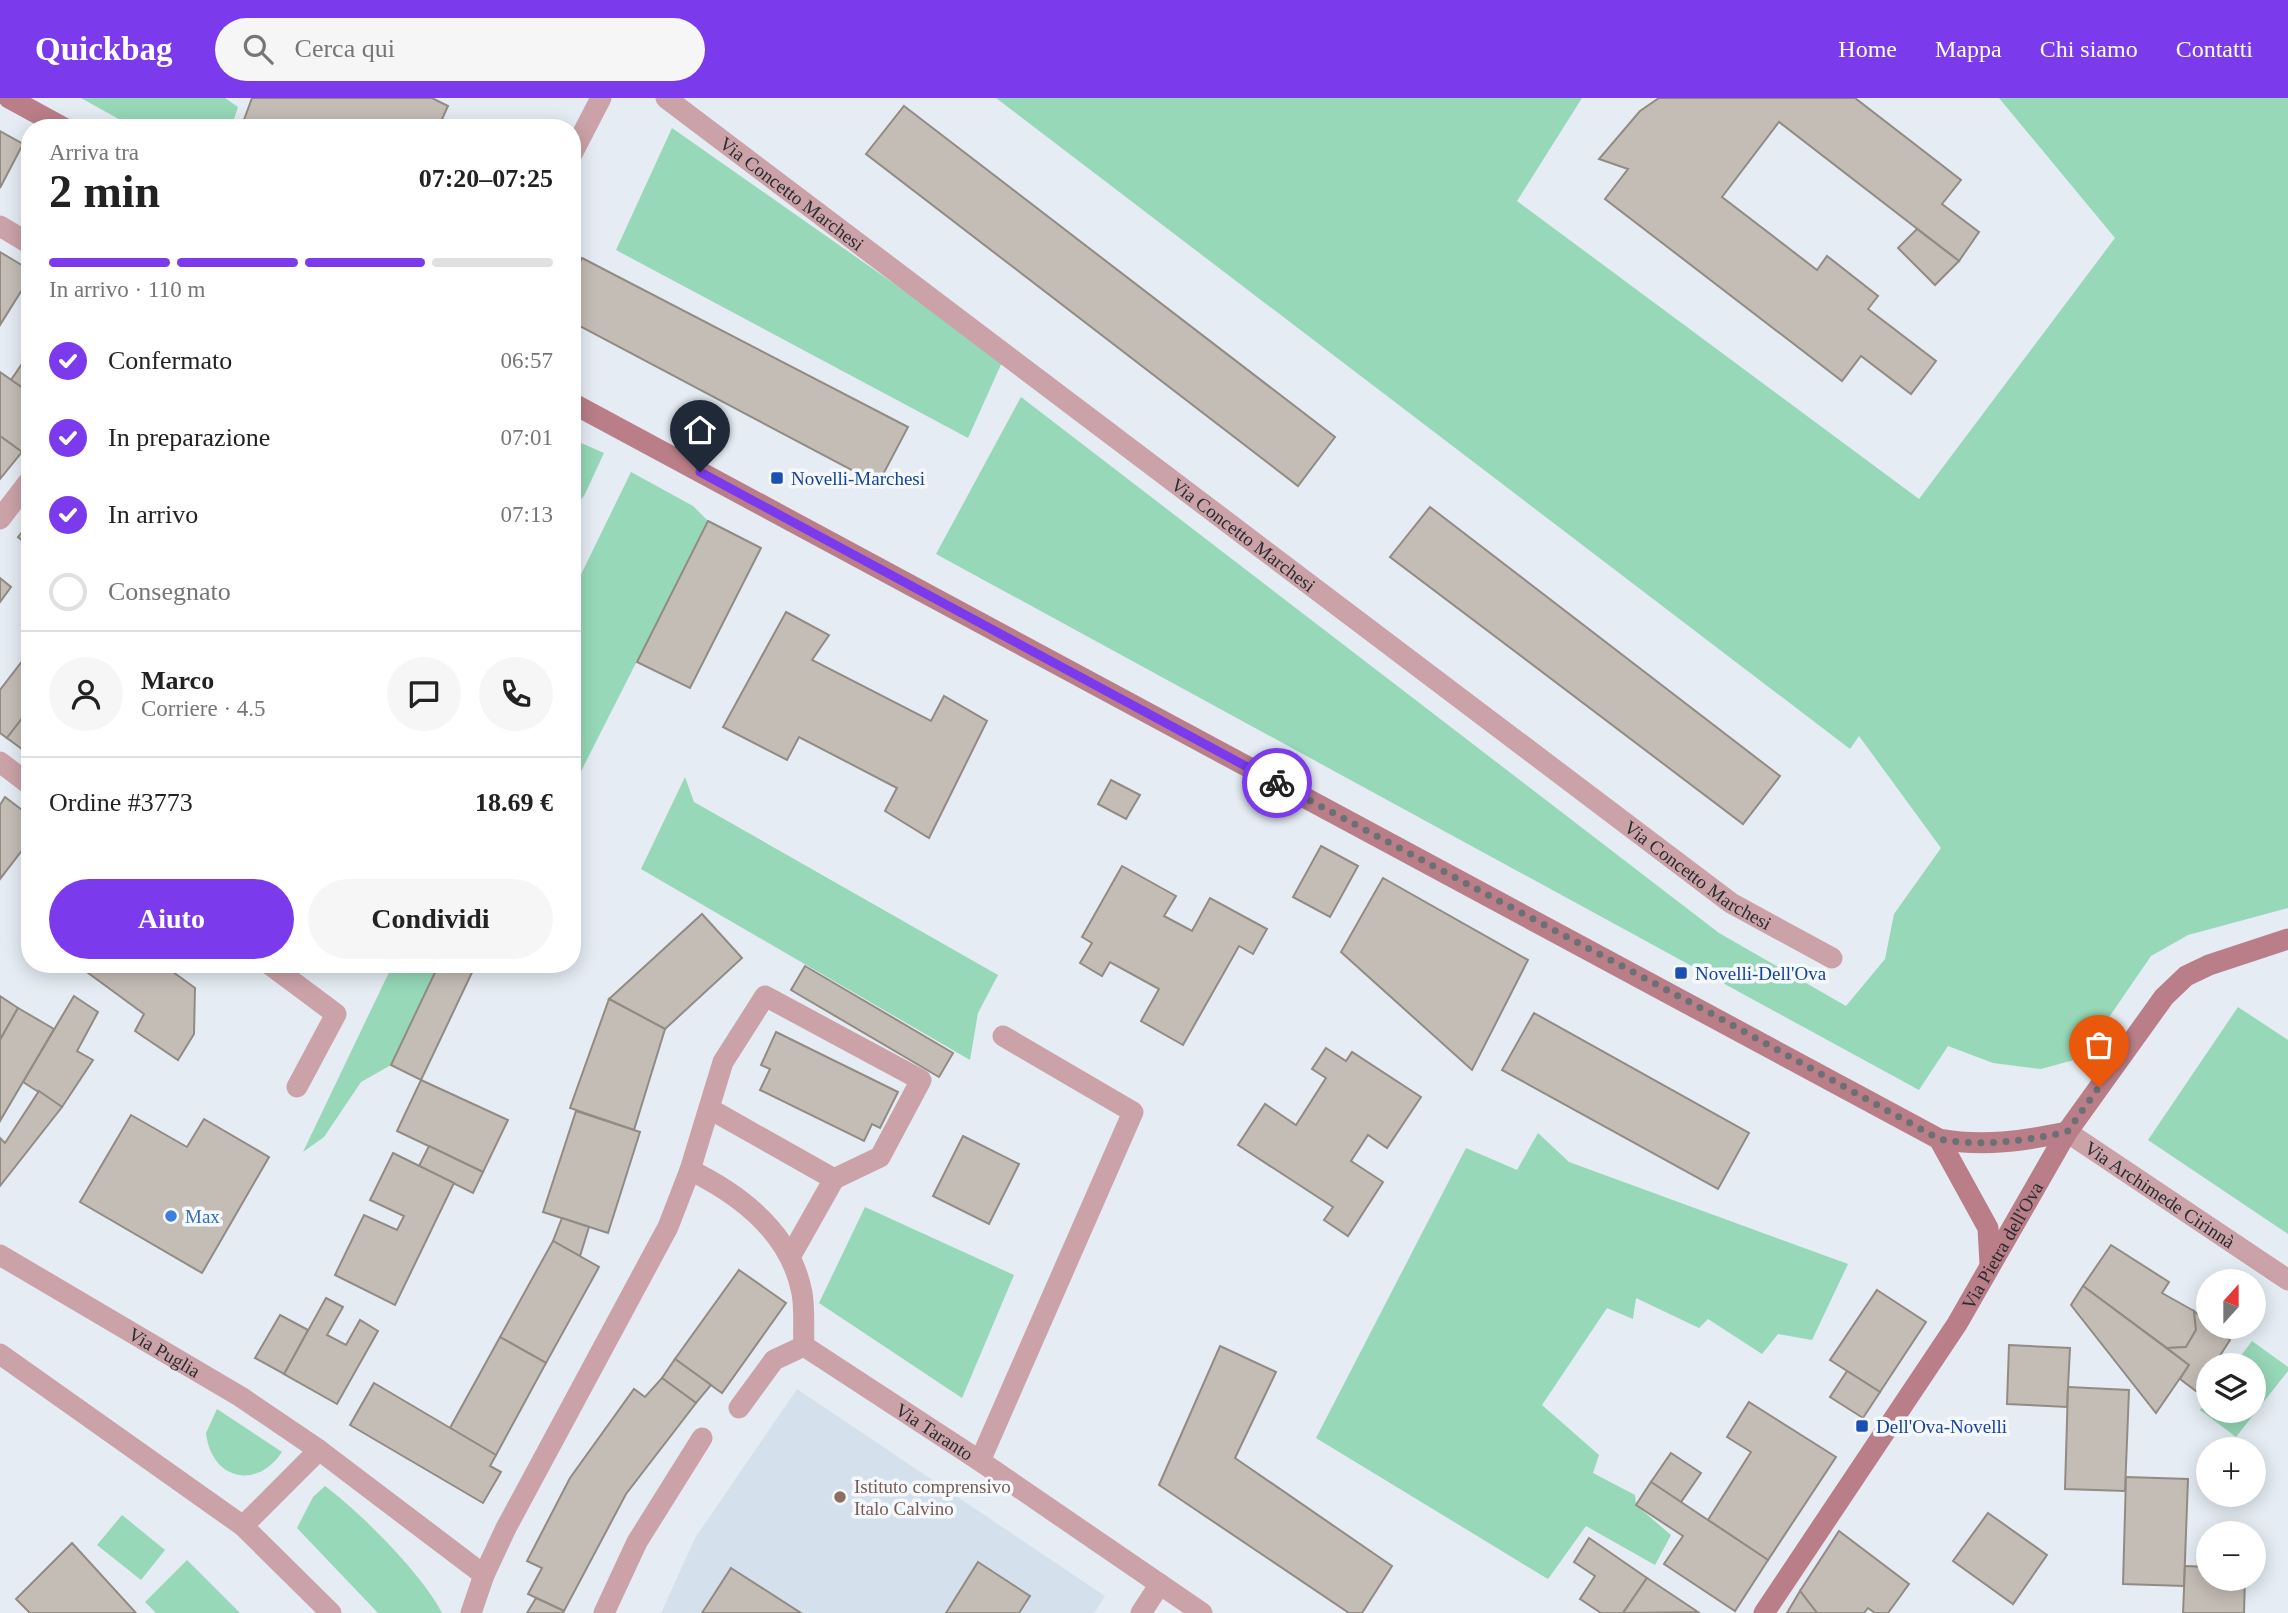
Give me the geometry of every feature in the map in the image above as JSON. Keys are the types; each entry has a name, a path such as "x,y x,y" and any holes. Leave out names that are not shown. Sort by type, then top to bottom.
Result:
{"main road":[{"path":"9,98 48,119"},
{"path":"581,407 1939,1139 1969,1145 2003,1144 2067,1132"},
{"name":"Via Pietra dell'Ova","path":"1764,1613 1957,1324 2067,1132 2164,997 2186,976 2209,965 2288,939"},
{"path":"1939,1139 1988,1228 1990,1264"}],"street":[{"path":"581,137 601,98"},
{"name":"Via Concetto Marchesi","path":"666,98 1731,903 1832,958"},
{"path":"0,226 21,239"},
{"path":"0,519 21,492"},
{"path":"0,762 21,778"},
{"path":"281,973 336,1014 297,1087"},
{"path":"471,1613 484,1575 506,1528 668,1227 690,1170 723,1062 765,996 921,1080 880,1157 834,1179 790,1257"},
{"path":"980,1461 1133,1112 1003,1036"},
{"path":"710,1109 834,1179"},
{"name":"Via Archimede Cirinnà","path":"2067,1132 2288,1280"},
{"path":"690,1170 721,1185 748,1206 773,1232 790,1257 802,1293 804,1346 774,1360 739,1408"},
{"name":"Via Puglia","path":"2,1262 241,1397 318,1450 484,1575"},
{"name":"Via Taranto","path":"804,1346 980,1461 1202,1613"},
{"path":"0,1354 243,1525 331,1613"},
{"path":"604,1613 637,1542 702,1438"},
{"path":"243,1525 318,1450"},
{"path":"1141,1613 1160,1584"}],"shaded area":[{"name":"Istituto comprensivo Italo Calvino","path":"797,1389 1105,1596 1094,1613 661,1613 695,1538"}],"green space":[{"path":"81,98 225,98 238,107 234,119 119,119"},
{"path":"996,98 1582,98 1517,201 1919,499 2115,238 1999,98 2288,98 2288,908 2188,935 2151,956 2081,1058 2041,1069 1993,1063 1948,1046 1919,1090 936,554 1021,397 1719,933 1846,1006 1885,959 1894,914 1941,848 1859,736 1850,749"},
{"path":"672,128 1003,360 968,438 616,250"},
{"path":"581,443 604,453 581,499"},
{"path":"631,472 693,506 708,521 581,771 581,575"},
{"path":"685,777 694,802 998,975 978,1013 970,1060 641,869"},
{"path":"389,973 435,973 391,1065 361,1082 324,1137 303,1152"},
{"path":"2238,1007 2288,1040 2288,1234 2148,1140"},
{"path":"1538,1133 1569,1162 1848,1264 1812,1340 1778,1334 1762,1354 1708,1319 1699,1328 1636,1298 1633,1319 1607,1308 1542,1405 1599,1455 1593,1473 1635,1495 1636,1505 1671,1535 1655,1565 1586,1526 1548,1579 1316,1438 1466,1148 1517,1170"},
{"path":"865,1207 1014,1275 962,1398 819,1303"},
{"path":"2252,1341 2288,1367 2288,1371 2266,1399 2266,1353 2243,1353"},
{"path":"217,1409 282,1452 260,1472 248,1475 225,1470 216,1461 206,1433"},
{"path":"2217,1423 2247,1423 2236,1437"},
{"path":"325,1486 356,1512 405,1562 442,1613 378,1613 297,1528 313,1497"},
{"path":"122,1515 165,1550 141,1580 97,1545"},
{"path":"187,1560 240,1613 156,1613 145,1602"}],"building":[{"path":"252,98 432,98 448,106 442,119 244,119"},
{"path":"1659,98 1855,98 1961,180 1942,204 1979,232 1959,261 1779,122 1722,197 1817,270 1827,256 1878,296 1868,309 1936,361 1911,394 1861,356 1842,381 1605,199 1628,169 1599,159 1640,111"},
{"path":"904,106 1335,437 1298,486 866,154"},
{"path":"0,131 21,143 21,148 0,188"},
{"path":"1917,229 1959,261 1935,285 1898,248"},
{"path":"0,252 21,265 21,291 0,325"},
{"path":"582,258 908,427 878,484 581,327"},
{"path":"21,365 21,387 11,380"},
{"path":"0,372 21,387 21,451 0,436"},
{"path":"0,436 21,453 0,479"},
{"path":"1430,507 1780,776 1743,824 1390,557"},
{"path":"708,521 761,548 690,688 637,662"},
{"path":"0,578 11,587 0,602"},
{"path":"786,612 829,635 812,660 931,721 944,696 987,721 929,838 885,811 897,788 799,737 787,760 723,727"},
{"path":"21,663 21,720 7,738 0,733 0,690"},
{"path":"21,720 21,748 7,738"},
{"path":"1111,780 1140,795 1126,819 1098,804"},
{"path":"5,797 21,809 21,852 0,879 0,805"},
{"path":"1321,846 1358,866 1330,917 1293,897"},
{"path":"1122,866 1176,896 1164,916 1192,931 1210,898 1267,929 1253,954 1239,946 1183,1045 1141,1021 1159,989 1110,962 1102,976 1080,963 1092,943 1082,937"},
{"path":"1383,878 1528,960 1472,1070 1341,952"},
{"path":"702,914 742,958 665,1029 609,999"},
{"path":"805,966 953,1053 939,1077 791,990"},
{"path":"88,973 174,973 195,988 194,1034 178,1060 135,1031 144,1014"},
{"path":"435,973 472,973 421,1080 391,1065"},
{"path":"0,996 18,1008 0,1040"},
{"path":"74,996 98,1012 77,1051 93,1060 62,1107 23,1082"},
{"path":"609,999 665,1029 634,1130 570,1108"},
{"path":"18,1008 54,1029 0,1121 0,1040"},
{"path":"1534,1013 1749,1133 1718,1189 1502,1070"},
{"path":"776,1032 898,1092 880,1128 872,1124 864,1141 760,1090 770,1069 761,1065"},
{"path":"1326,1048 1346,1061 1352,1052 1421,1097 1387,1148 1368,1135 1351,1161 1383,1182 1348,1236 1324,1220 1333,1207 1238,1145 1265,1104 1296,1125 1326,1078 1312,1069"},
{"path":"421,1080 508,1120 483,1172 397,1131"},
{"path":"39,1091 62,1107 0,1186 0,1138 5,1143"},
{"path":"576,1111 640,1132 608,1233 543,1212"},
{"path":"131,1115 187,1147 204,1119 269,1157 202,1273 80,1202"},
{"path":"963,1136 1019,1164 989,1224 933,1196"},
{"path":"429,1146 483,1172 473,1193 419,1166"},
{"path":"393,1153 454,1183 395,1305 335,1275 364,1215 397,1230 404,1216 370,1200"},
{"path":"562,1218 589,1227 580,1256 553,1241"},
{"path":"553,1241 599,1267 546,1363 500,1337"},
{"path":"2111,1245 2169,1282 2162,1293 2194,1311 2196,1330 2186,1347 2167,1348 2083,1286"},
{"path":"739,1270 786,1303 722,1393 675,1359"},
{"path":"2083,1286 2189,1365 2156,1413 2071,1305"},
{"path":"1877,1290 1926,1322 1880,1392 1830,1360"},
{"path":"326,1298 343,1307 327,1335 346,1345 360,1320 378,1331 337,1404 284,1374"},
{"path":"280,1315 308,1330 284,1374 255,1358"},
{"path":"2196,1330 2196,1339 2230,1340 2222,1353 2196,1353 2196,1391 2180,1379 2189,1365 2167,1348 2186,1347"},
{"path":"500,1337 546,1363 496,1455 450,1428"},
{"path":"2009,1345 2070,1348 2067,1407 2007,1404"},
{"path":"1220,1346 1276,1372 1235,1458 1392,1566 1362,1613 1349,1613 1159,1485"},
{"path":"675,1359 711,1385 696,1403 662,1378"},
{"path":"1847,1371 1880,1392 1863,1418 1830,1397"},
{"path":"662,1378 696,1403 626,1494 564,1611 528,1594 542,1568 527,1561 570,1478 634,1389 645,1397"},
{"path":"374,1383 496,1455 490,1466 501,1472 483,1503 350,1425"},
{"path":"2068,1387 2129,1390 2125,1491 2065,1489"},
{"path":"1749,1402 1836,1457 1768,1560 1708,1520 1751,1452 1727,1437"},
{"path":"1671,1453 1701,1473 1681,1502 1651,1482"},
{"path":"2126,1477 2188,1479 2184,1586 2123,1584"},
{"path":"1651,1482 1768,1560 1735,1611 1664,1564 1683,1536 1636,1505"},
{"path":"1988,1513 2047,1555 2013,1604 1953,1561"},
{"path":"1839,1531 1909,1584 1888,1613 1875,1613 1868,1608 1864,1613 1817,1613 1800,1591"},
{"path":"1589,1538 1647,1578 1623,1613 1601,1613 1580,1599 1595,1576 1574,1562"},
{"path":"72,1543 136,1613 30,1613 16,1599"},
{"path":"978,1562 1030,1596 1019,1613 946,1613"},
{"path":"2185,1566 2196,1566 2196,1591 2245,1591 2244,1613 2183,1613"},
{"path":"731,1568 801,1613 702,1613"},
{"path":"1647,1578 1698,1612 1623,1613"},
{"path":"1800,1591 1817,1613 1787,1613"},
{"path":"536,1598 564,1611 563,1613 527,1613"}],"way so far":[{"path":"1277,783 1537,924 1716,1016 1939,1139 1969,1145 2003,1144 2067,1132 2099,1087"}],"place":[{"name":"Novelli-Marchesi","path":"777,478"},
{"name":"Novelli-Dell'Ova","path":"1681,973"},
{"name":"Max","path":"171,1216"},
{"name":"Dell'Ova-Novelli","path":"1862,1426"},
{"name":"Istituto comprensivo Italo Calvino","path":"840,1497"}],"route":[{"path":"700,472 1277,783"}]}
